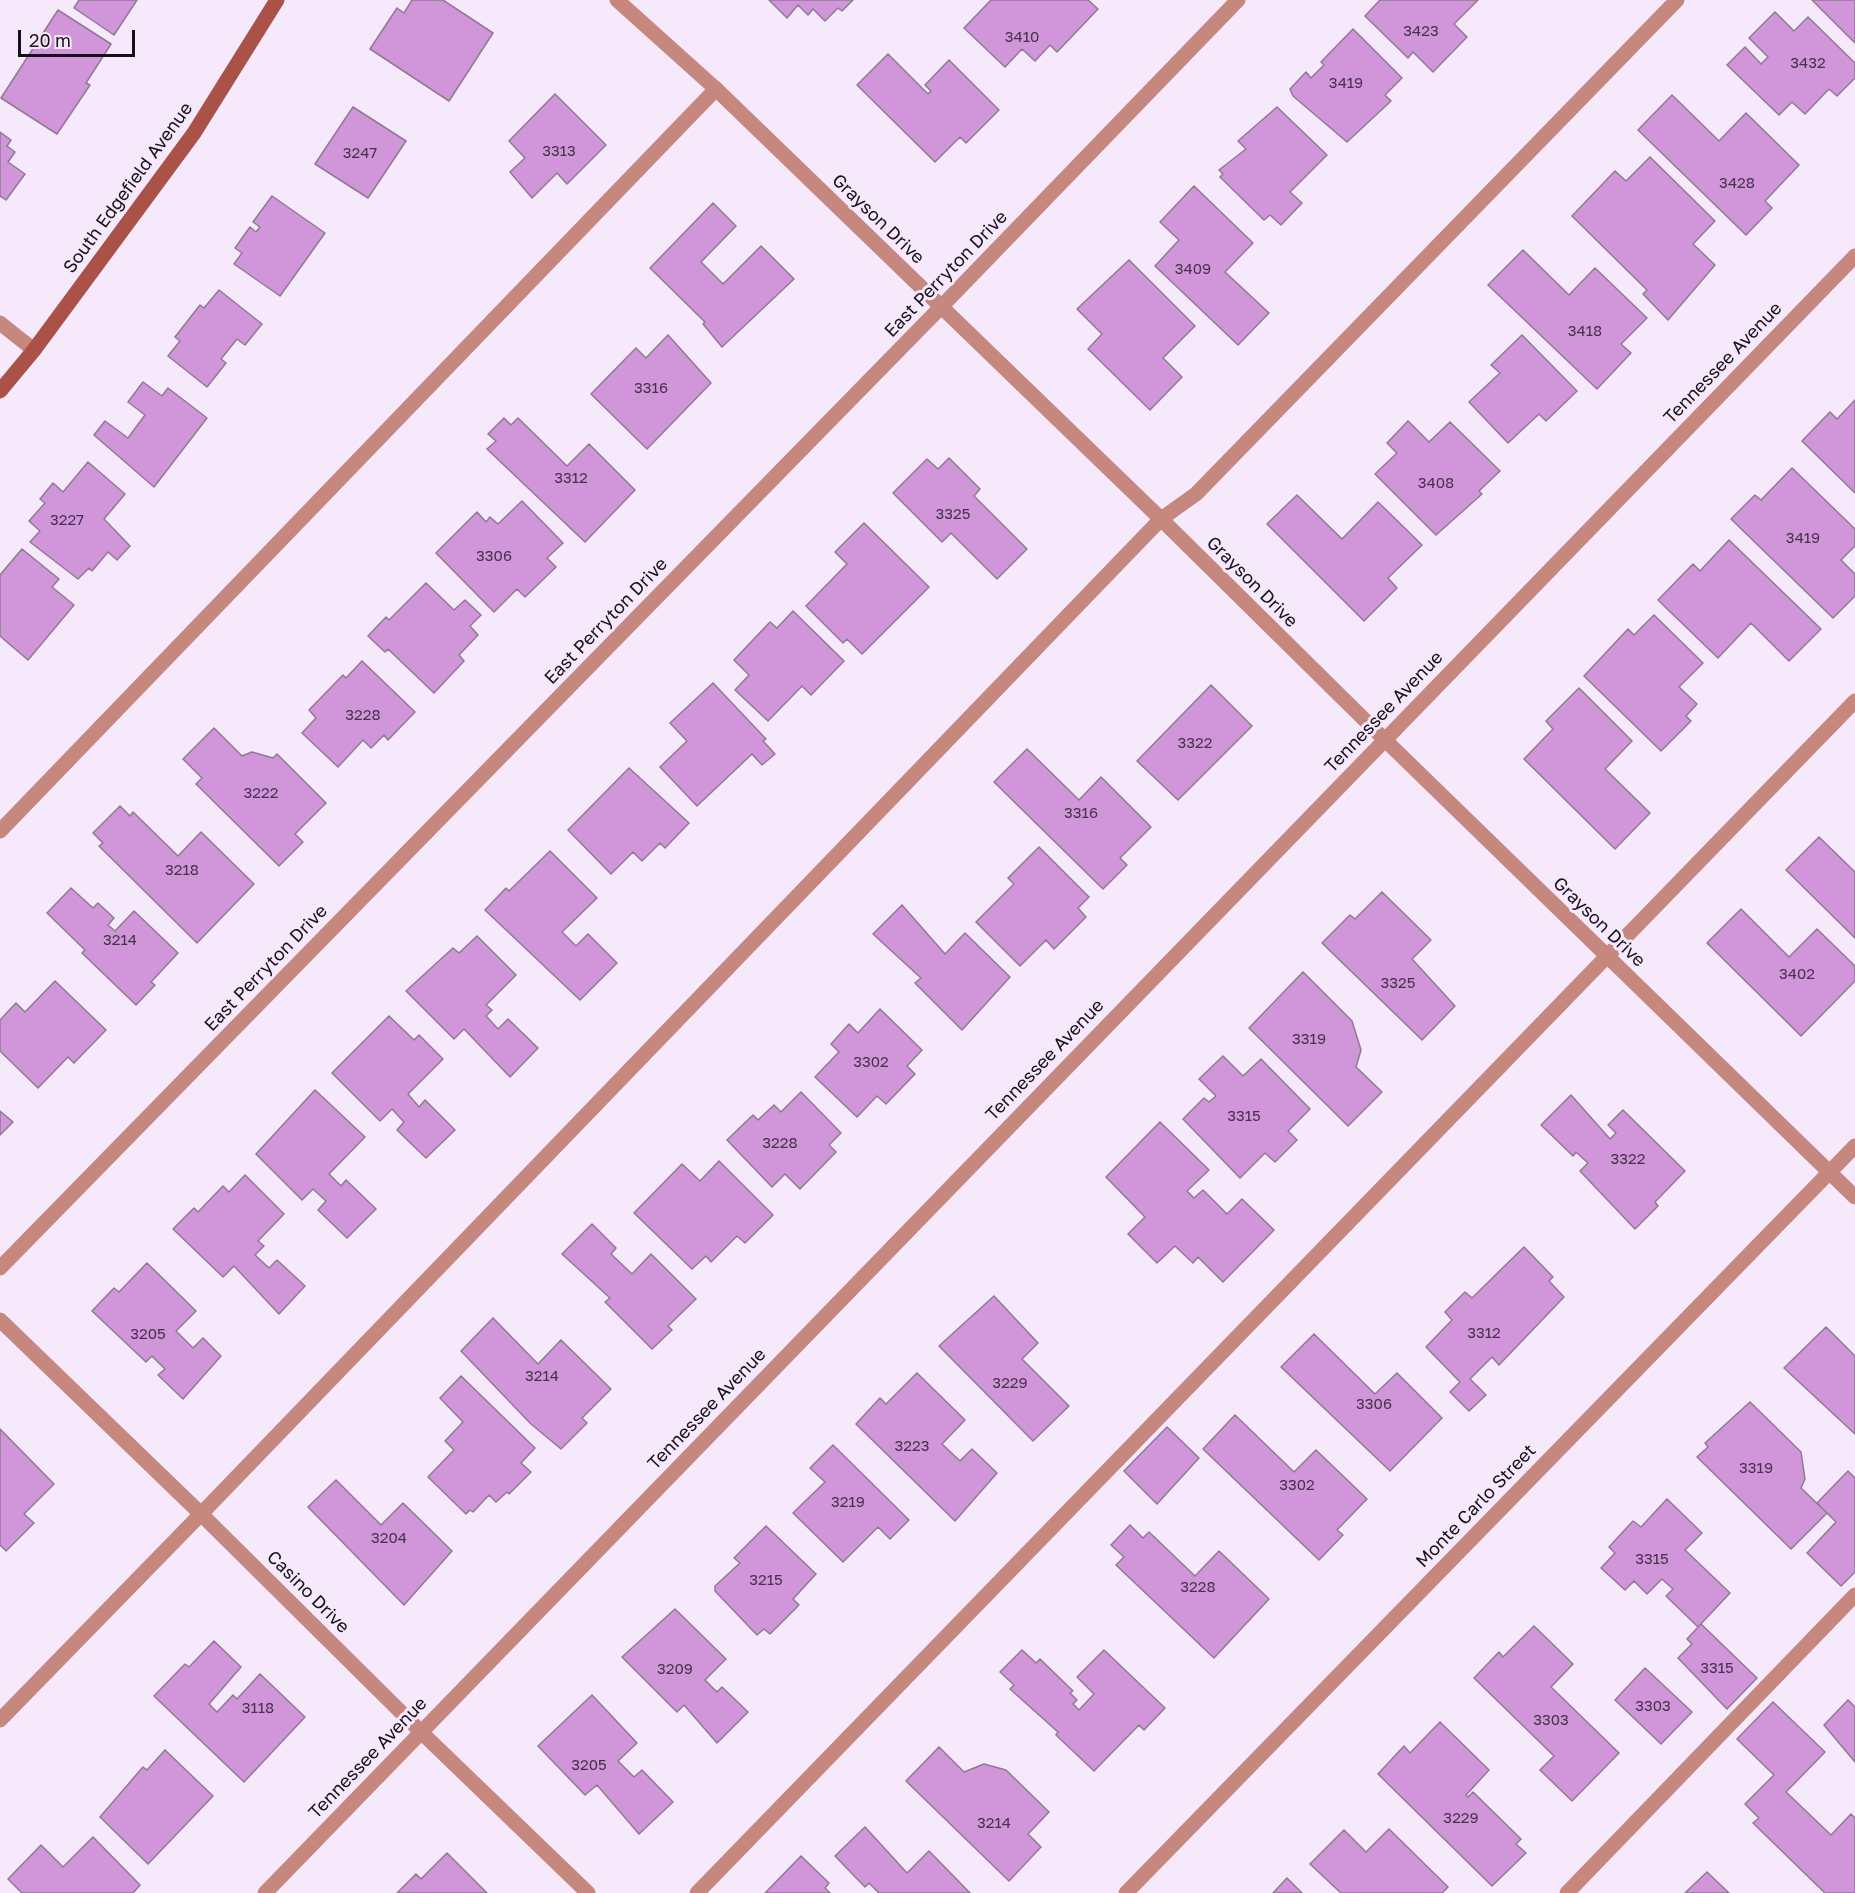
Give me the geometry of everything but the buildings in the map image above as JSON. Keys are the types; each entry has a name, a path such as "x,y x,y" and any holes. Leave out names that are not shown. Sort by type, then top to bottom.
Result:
{"street":[{"name":"South Edgefield Avenue","path":"0,391 34,350 194,133 277,0"},
{"name":"Grayson Drive","path":"617,0 716,89 1161,519 1855,1197"},
{"name":"East Perryton Drive","path":"0,1268 941,307 1238,0"},
{"path":"0,1720 1161,519 1196,494 1677,0"},
{"path":"0,831 716,89"},
{"name":"Tennessee Avenue","path":"265,1893 1855,256"},
{"path":"0,323 34,350"},
{"path":"698,1893 1855,701"},
{"name":"Monte Carlo Street","path":"1126,1893 1855,1146"},
{"name":"Casino Drive","path":"0,1320 588,1893"},
{"path":"1568,1893 1855,1596"}]}
